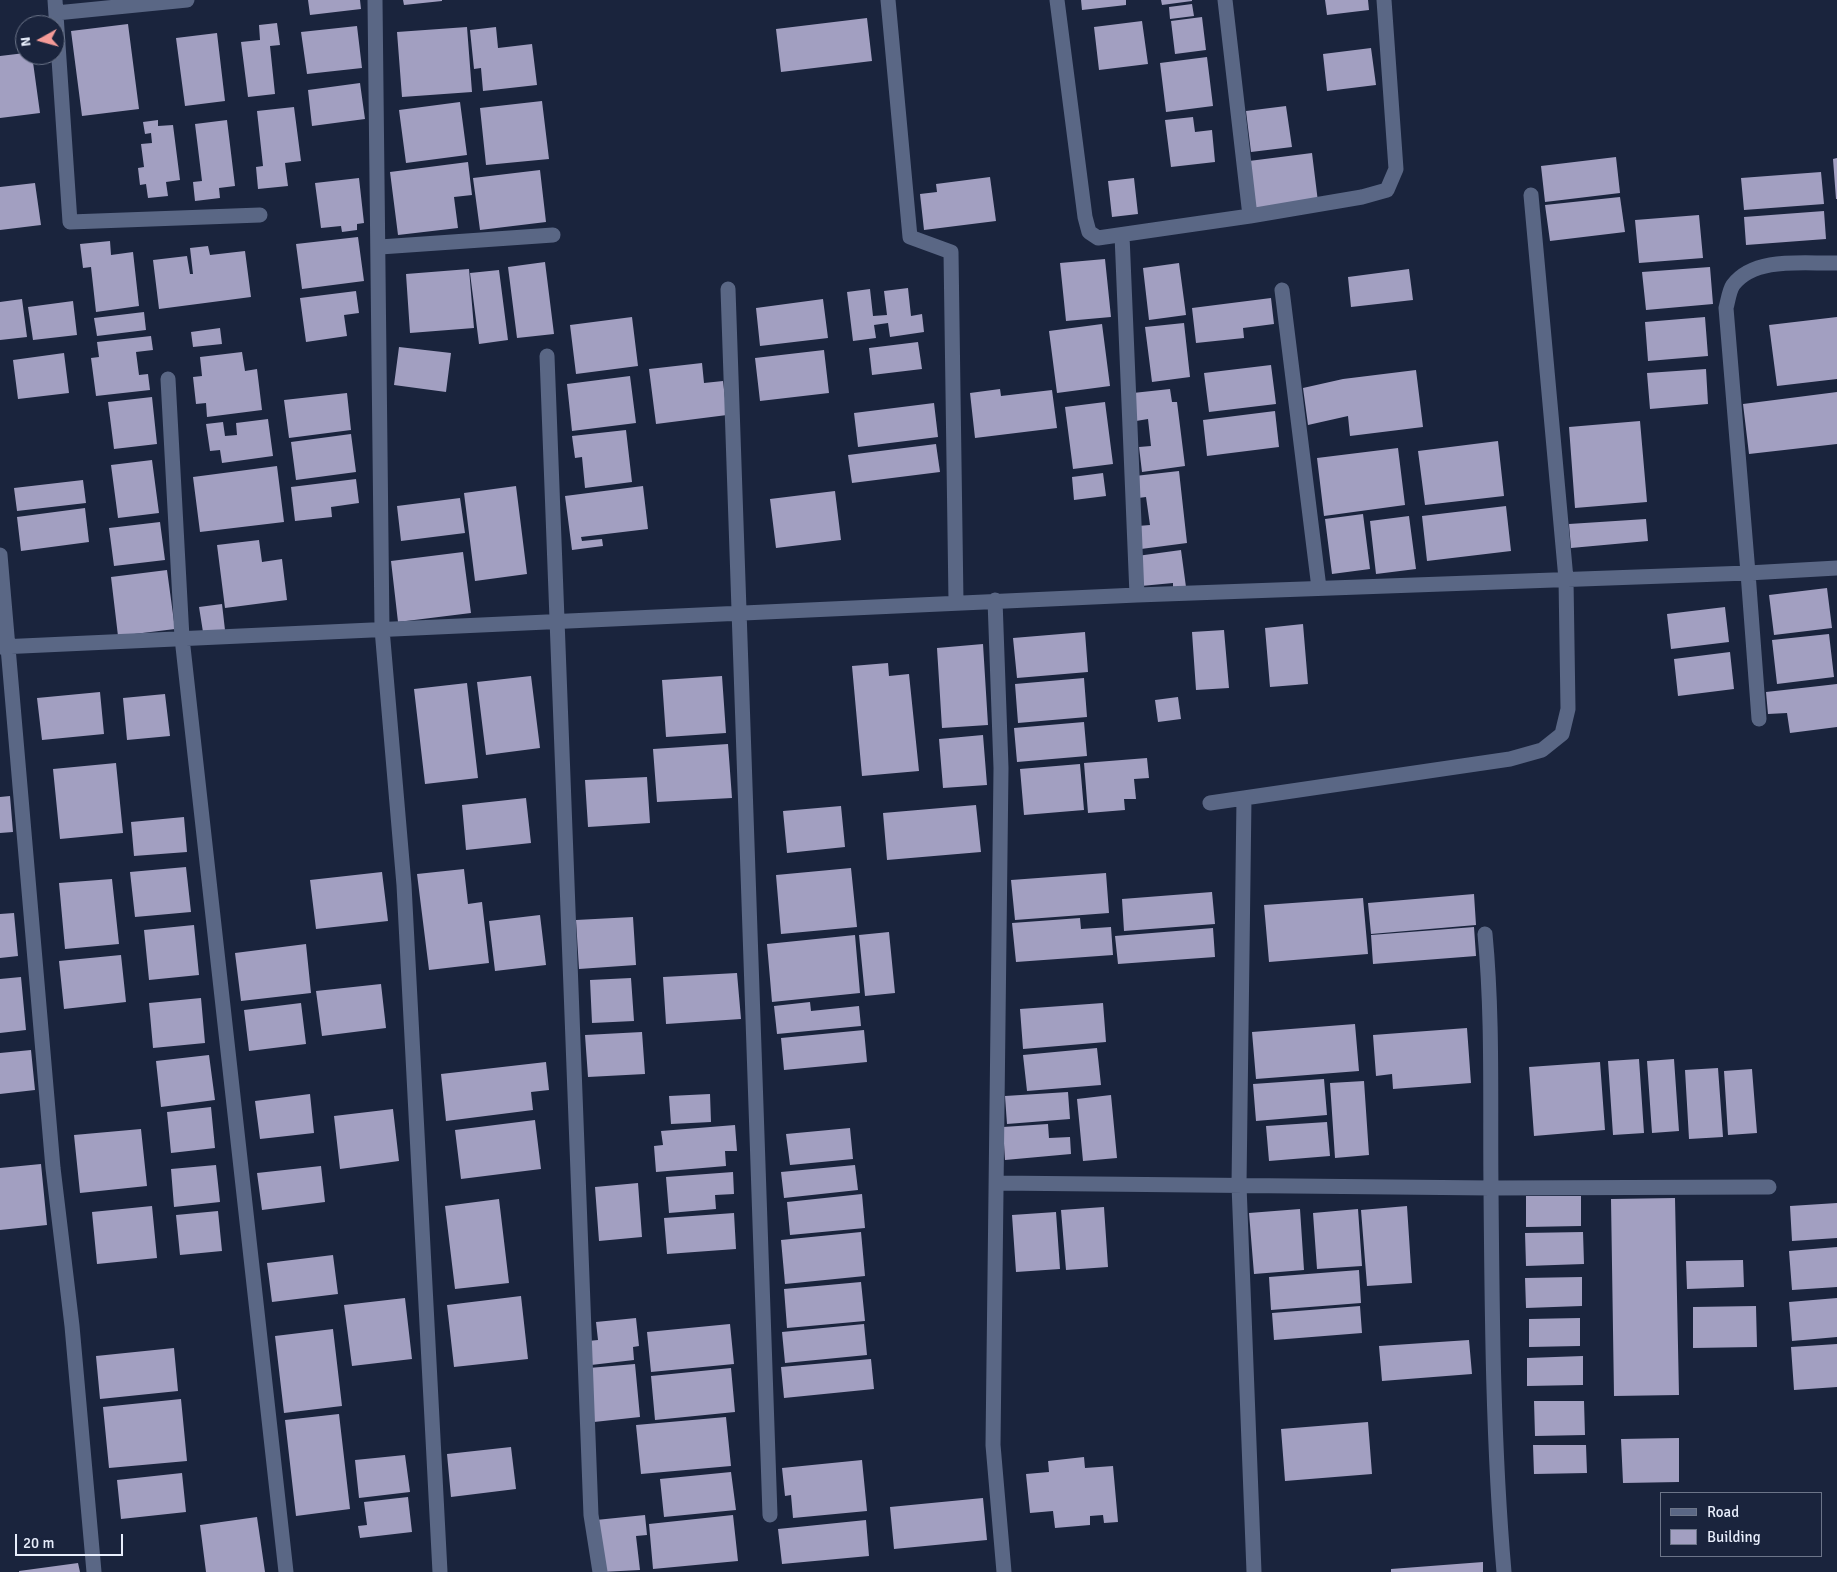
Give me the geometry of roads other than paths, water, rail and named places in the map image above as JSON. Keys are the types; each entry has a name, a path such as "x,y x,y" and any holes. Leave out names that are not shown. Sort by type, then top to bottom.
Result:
{"street":[{"path":"187,0 55,7 70,222 260,214"},
{"path":"376,0 380,247 382,629 404,885 440,1572"},
{"path":"888,0 910,237 951,252 956,602"},
{"path":"1058,0 1085,218 1089,232 1098,238 1250,216 1362,197 1387,190 1396,169 1384,0"},
{"path":"1225,0 1250,216"},
{"path":"1210,803 1510,758 1542,750 1562,734 1568,709 1566,579 1531,195"},
{"path":"380,247 553,235"},
{"path":"1122,235 1137,595"},
{"path":"1759,719 1726,308 1732,286 1750,270 1772,265 1837,263"},
{"path":"728,289 770,1515"},
{"path":"1282,290 1319,588"},
{"path":"547,356 591,1516 600,1572"},
{"path":"168,378 182,638 286,1572"},
{"path":"0,556 3,647 32,910 53,1168 72,1326 94,1572"},
{"path":"3,647 995,600 1748,573 1837,568"},
{"path":"995,600 1001,768 993,1445 1004,1572"},
{"path":"1244,798 1239,1185 1254,1572"},
{"path":"1484,934 1490,989 1490,1188 1499,1514 1504,1572"},
{"path":"996,1183 1490,1188 1770,1187"}]}
